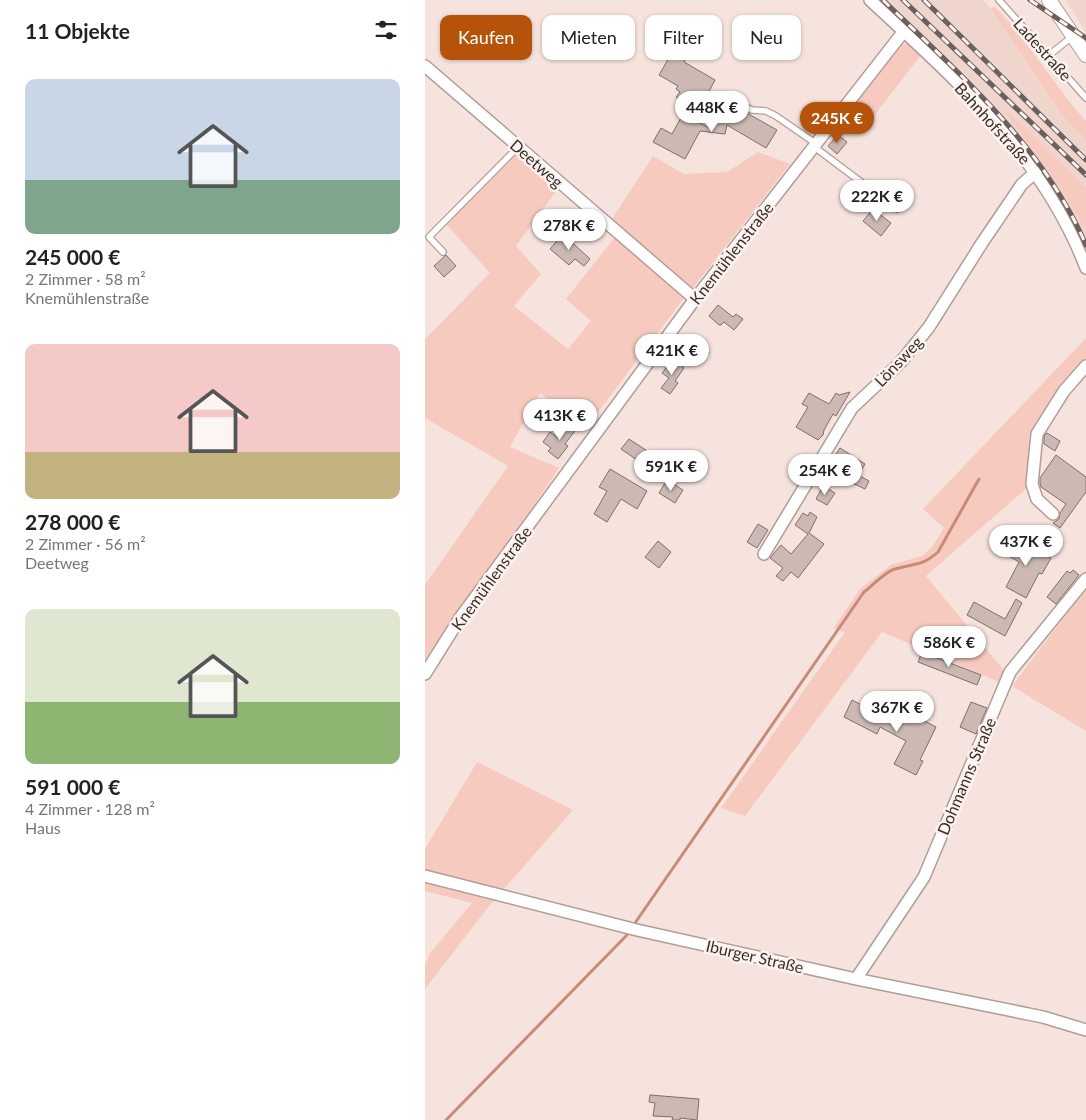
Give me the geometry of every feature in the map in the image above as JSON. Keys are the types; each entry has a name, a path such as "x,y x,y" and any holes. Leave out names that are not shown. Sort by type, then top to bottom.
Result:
{"street":[{"name":"Bahnhofstraße","path":"870,0 977,102 1021,152 1062,214 1086,268"},
{"path":"1049,0 1086,56"},
{"name":"Knemühlenstraße","path":"425,674 461,618 695,298 904,32"},
{"name":"Deetweg","path":"425,66 695,298"},
{"name":"Lönsweg","path":"764,554 851,408 900,363 929,327 1022,184 1036,172"},
{"path":"1053,514 1037,499 1032,484 1037,434 1064,391 1086,366"},
{"name":"Dohmanns Straße","path":"856,979 924,877 1010,672 1086,579"},
{"name":"Iburger Straße","path":"425,876 637,930 856,979 1043,1017 1086,1030"}],"lane":[{"name":"Ladestraße","path":"999,0 1086,98"},
{"path":"1048,56 1073,36"},
{"path":"729,100 752,110 766,111 776,116 897,209"},
{"path":"443,252 429,238 518,147"}],"shaded area":[{"path":"878,0 983,0 991,9 1062,115 1086,140 1086,188 1009,112 1057,183 1086,231 1086,256 1051,186 1012,134"},
{"path":"1066,0 1086,0 1086,33 1082,26"},
{"path":"994,6 1019,34 1086,121 1086,140 1062,115 991,9"},
{"path":"902,44 908,44 921,55 870,121 853,106"},
{"path":"1009,112 1086,188 1086,231 1057,183 1007,114"},
{"path":"519,152 559,187 516,246 541,274 514,306 568,349 591,321 566,299 615,237 684,298 586,428 540,393 510,447 559,468 425,667 425,585 508,466 425,418 425,339 490,273 446,224"},
{"path":"758,152 790,164 693,288 612,219 653,156 684,174 727,172"},
{"path":"1086,338 1086,360 1060,389 1029,435 1028,487 926,576 1006,673 999,682 882,632 745,816 721,808 845,632 833,629 860,589 891,565 922,556 932,547 944,528 923,509"},
{"path":"1086,588 1086,731 1012,686"},
{"path":"477,762 573,810 489,906 425,989 425,965 430,953 472,903 425,891 425,849"}],"building":[{"path":"668,60 685,60 684,62 715,80 706,97 697,92 689,105 676,97 680,92 676,89 678,86 659,75"},
{"path":"745,112 777,130 766,148 727,125 725,134 700,131 685,159 653,142 661,128 672,134 683,114 713,130 714,118 739,121"},
{"path":"838,135 847,142 837,154 828,146"},
{"path":"873,209 891,223 881,236 863,221"},
{"path":"563,234 590,259 584,266 575,259 569,265 550,249"},
{"path":"446,255 456,266 444,277 434,266"},
{"path":"718,305 733,317 736,314 743,319 734,330 724,322 719,325 709,316"},
{"path":"695,342 709,352 705,359 690,348"},
{"path":"673,359 684,368 675,381 678,383 670,394 661,388 669,378 662,373"},
{"path":"850,392 836,416 833,414 823,435 818,440 796,427 808,407 802,404 809,393 829,404 836,393 839,395"},
{"path":"571,422 577,428 565,444 568,446 558,459 548,451 551,448 543,442 550,432 558,438"},
{"path":"1047,433 1060,441 1055,451 1044,444 1044,436"},
{"path":"629,439 664,462 656,473 621,449"},
{"path":"840,448 865,464 858,475 869,481 865,489 850,482 854,474 832,460"},
{"path":"1056,455 1086,477 1086,492 1060,528 1053,523 1059,519 1060,513 1066,504 1041,487 1040,483 1040,478"},
{"path":"610,469 647,491 637,509 621,499 607,522 594,514 607,491 599,487"},
{"path":"667,480 683,490 675,503 659,493"},
{"path":"823,486 835,493 827,505 816,499"},
{"path":"810,512 817,517 809,533 824,544 798,578 791,572 783,581 776,576 783,568 770,558 781,545 791,554 808,534 795,525 803,513 808,516"},
{"path":"758,524 768,530 757,548 747,542"},
{"path":"1016,539 1051,558 1042,574 1039,573 1026,598 1006,587 1019,562 1007,555"},
{"path":"658,541 671,552 659,568 645,557"},
{"path":"1073,570 1079,575 1056,604 1047,597 1067,571 1070,573"},
{"path":"1016,599 1022,603 1005,636 967,615 974,602 1005,619"},
{"path":"922,652 981,675 977,685 918,662"},
{"path":"852,700 893,721 899,708 936,727 920,760 923,761 916,775 894,764 906,741 880,727 877,734 844,717"},
{"path":"971,702 987,708 976,734 960,727"},
{"path":"650,1095 699,1099 697,1120 680,1118 680,1120 672,1120 673,1117 653,1116 655,1103 649,1102"}],"waterway":[{"path":"635,923 864,592 891,570 918,564 938,552 979,479"},
{"path":"446,1120 627,935"}],"railway":[{"path":"883,0 941,55 1023,143 1047,175 1068,209 1086,245"},
{"path":"903,0 1086,175"},
{"path":"924,0 1086,160"},
{"path":"1030,0 1086,38"}]}
